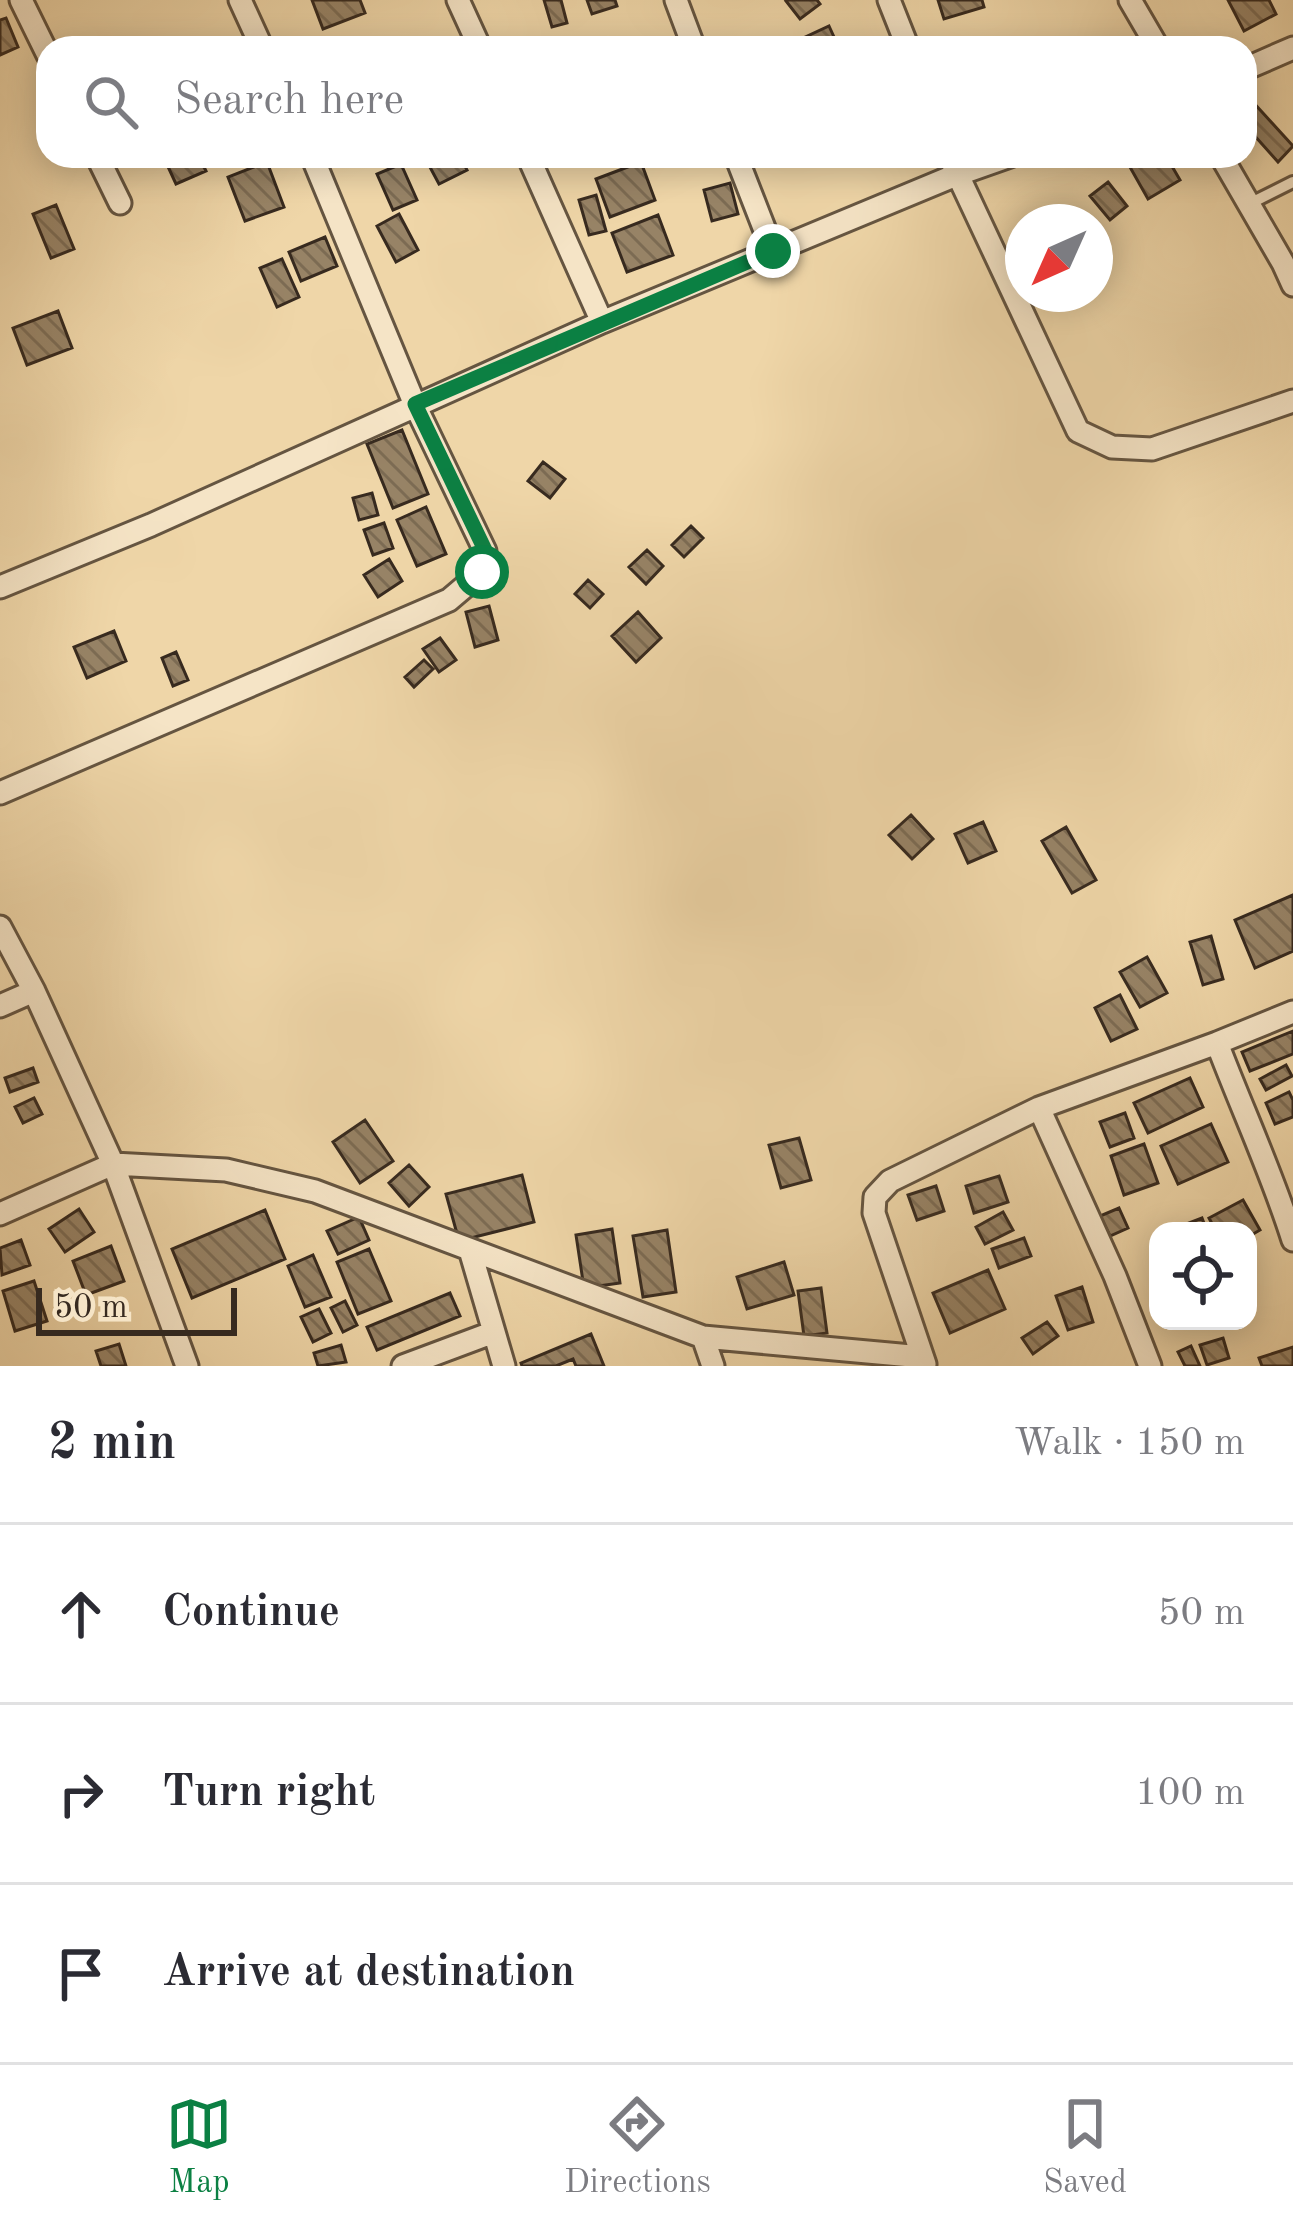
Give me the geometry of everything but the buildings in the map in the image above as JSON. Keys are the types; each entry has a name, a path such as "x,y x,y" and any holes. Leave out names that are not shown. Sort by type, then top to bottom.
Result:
{"street":[{"path":"21,0 39,36"},
{"path":"240,0 256,36"},
{"path":"458,0 474,36"},
{"path":"676,0 690,36"},
{"path":"890,0 904,36"},
{"path":"1130,0 1151,36"},
{"path":"1257,64 1293,48"},
{"path":"103,168 120,203"},
{"path":"0,793 449,600 482,572 485,550 415,404 317,168"},
{"path":"533,168 602,322"},
{"path":"741,168 773,251"},
{"path":"0,587 152,525 415,404 773,251 946,168"},
{"path":"953,168 1078,431 1112,447 1152,449 1293,400"},
{"path":"1228,168 1293,285"},
{"path":"0,927 113,1164 187,1366"},
{"path":"0,1006 34,991"},
{"path":"0,1214 113,1164 226,1170 315,1191 703,1337 924,1362 874,1213 875,1196 890,1181 1039,1108 1293,1012"},
{"path":"1216,1043 1276,1186 1293,1240"},
{"path":"1039,1108 1150,1366"},
{"path":"470,1250 504,1366"},
{"path":"403,1366 494,1331"},
{"path":"703,1337 713,1366"}],"lane":[{"path":"1249,204 1293,182"}],"route":[{"path":"482,572 485,550 415,404 773,251"}]}
